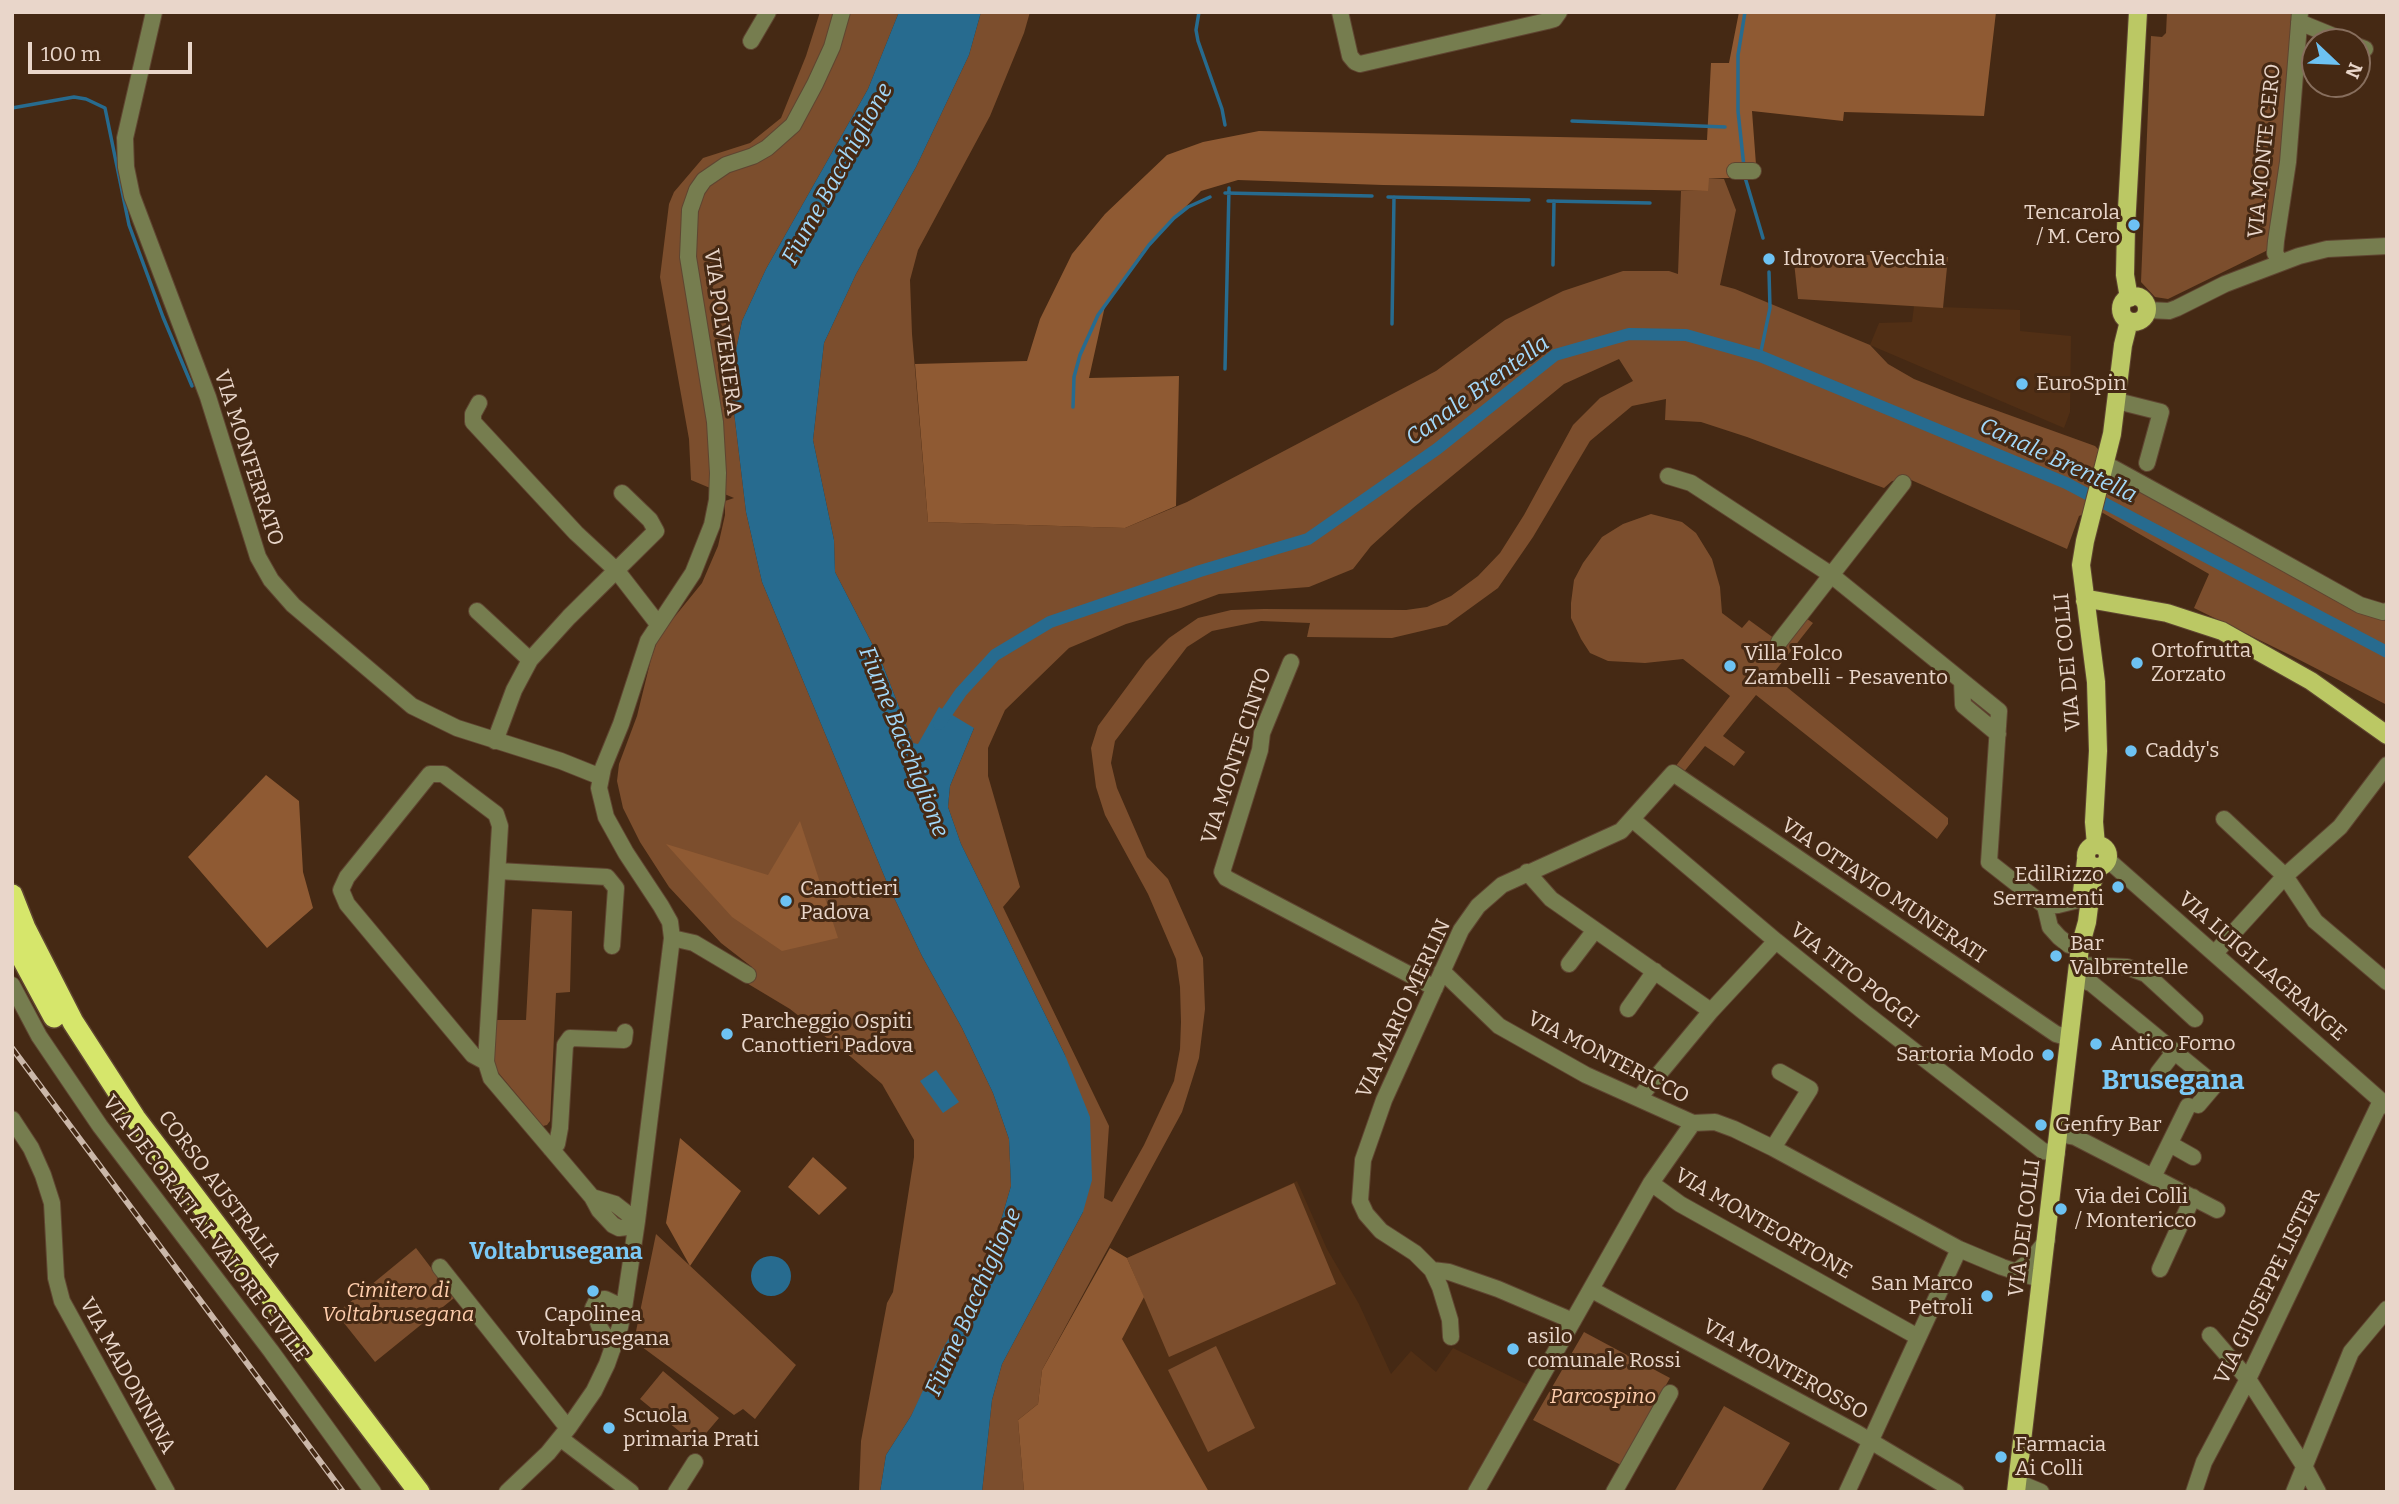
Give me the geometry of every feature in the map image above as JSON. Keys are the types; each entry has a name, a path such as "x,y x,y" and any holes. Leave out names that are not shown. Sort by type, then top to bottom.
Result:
{"highway":[{"name":"CORSO AUSTRALIA","path":"12,895 24,928 73,1022 135,1118 419,1492"},
{"name":"CORSO AUSTRALIA","path":"12,939 61,1030 123,1125 402,1492"}],"main road":[{"path":"2129,298 2125,275 2126,227 2138,12"},
{"path":"2129,298 2141,299 2147,310 2141,320 2129,321 2124,317 2122,305 2129,298"},
{"path":"2104,469 2129,321"},
{"name":"VIA DEI COLLI","path":"2017,1487 2079,959 2097,858 2094,822 2098,751 2096,682 2081,565 2104,469"},
{"path":"2085,601 2094,600 2167,613 2222,631 2302,675 2387,735"},
{"name":"VIA DEI COLLI","path":"2079,959 2081,899 2097,858"}],"street":[{"name":"VIA MONFERRATO","path":"154,12 125,138 128,177 132,196 208,397 258,557 271,580 293,605 403,699 442,722 601,777"},
{"path":"751,41 768,12"},
{"path":"1340,12 1350,56 1360,64 1547,21 1554,19 1559,12"},
{"name":"VIA POLVERIERA","path":"642,1186 672,938 670,922 662,906 626,853 606,817 600,801 601,777 644,651 658,624 693,573 712,525 717,500 719,473 715,422 688,257 690,210 697,190 704,180 726,165 767,148 793,125 832,47 839,13"},
{"path":"2300,17 2321,28"},
{"name":"VIA MONTE CERO","path":"2280,262 2275,253 2288,162 2300,17"},
{"path":"1735,171 1753,171"},
{"name":"VIA MONTE CERO","path":"2147,310 2169,311 2280,262 2327,249 2387,246"},
{"path":"2117,401 2161,412 2147,463"},
{"path":"479,403 473,414 473,422 576,533 617,571 658,624"},
{"path":"2104,469 2113,468 2360,605 2387,611"},
{"path":"1668,476 1691,483 1830,574 1999,711 1989,862 2045,905 2059,905 2081,899"},
{"path":"1779,642 1903,483"},
{"path":"495,741 514,690 530,660 569,617 656,531 650,520 622,493"},
{"path":"477,611 530,660"},
{"name":"VIA MONTE CINTO","path":"1291,662 1262,733 1260,750 1222,872 1226,878 1435,988"},
{"path":"2215,953 2285,876 2340,827 2387,765"},
{"name":"VIA MARIO MERLIN","path":"1451,1337 1450,1320 1432,1270 1415,1253 1381,1231 1366,1214 1360,1200 1363,1160 1384,1100 1461,930 1478,906 1502,885 1621,831 1673,773 1675,774"},
{"path":"486,1062 473,1055 403,972 347,904 341,890 347,877 430,774 443,774 496,814 500,826 486,1062 491,1078 592,1197 633,1253"},
{"name":"VIA OTTAVIO MUNERATI","path":"1675,774 2056,1034 2070,1038"},
{"path":"2224,819 2285,876 2315,921 2387,982"},
{"name":"VIA TITO POGGI","path":"1633,820 1776,941 2043,1151 2057,1153"},
{"name":"VIA LUIGI LAGRANGE","path":"2097,858 2215,953 2384,1104"},
{"path":"498,871 607,877 615,888 611,946"},
{"path":"1527,872 1550,899 1711,1011"},
{"path":"2045,905 2050,927 2069,945 2091,983 2215,1085 2193,1105 2153,1177"},
{"path":"1569,964 1595,930"},
{"path":"672,938 694,943 748,975"},
{"path":"1639,1098 1711,1011 1776,941"},
{"path":"2079,959 2127,967 2146,974 2196,1019"},
{"name":"VIA MONTERICCO","path":"1442,971 1499,1026 1586,1075 1693,1123 1715,1122 1773,1148 1959,1249 2042,1280"},
{"path":"1628,1009 1655,971"},
{"name":"VIA DECORATI AL VALORE CIVILE","path":"12,985 39,1036 100,1126 271,1351 373,1492"},
{"path":"551,1149 557,1144 559,1137 565,1045 570,1038 624,1040 625,1032"},
{"path":"2158,1073 2175,1051"},
{"path":"1773,1148 1810,1089 1780,1072"},
{"name":"VIA GIUSEPPE LISTER","path":"2194,1492 2204,1462 2384,1104"},
{"name":"VIA MADONNINA","path":"12,1119 31,1148 52,1203 56,1279 61,1301 167,1492"},
{"name":"VIA MONTEORTONE","path":"1693,1123 1651,1183 1680,1203 1918,1337"},
{"path":"2059,1134 2075,1136 2217,1210"},
{"path":"2170,1144 2193,1157"},
{"path":"1476,1492 1651,1183"},
{"path":"615,1204 632,1196 642,1186"},
{"path":"507,1492 548,1452 564,1432 594,1391 613,1348 624,1308 642,1186"},
{"path":"592,1197 615,1204 637,1223"},
{"path":"2160,1269 2193,1198"},
{"path":"613,1225 619,1228 637,1223"},
{"path":"2016,1272 2032,1259 2047,1240"},
{"path":"1847,1492 1959,1249"},
{"path":"440,1267 564,1432 631,1492"},
{"path":"1432,1270 1449,1272 1498,1289 1573,1321"},
{"name":"VIA MONTEROSSO","path":"1592,1290 1870,1441 1956,1492"},
{"path":"613,1348 600,1328 593,1308 597,1300 605,1299 624,1308"},
{"path":"2294,1492 2351,1352 2387,1309"},
{"path":"2210,1335 2248,1379 2318,1492"},
{"path":"1614,1492 1670,1393"},
{"path":"676,1492 695,1462"},
{"name":"VIA DEI COLLI","path":"2017,1487 2041,1492"}],"shaded area":[{"path":"1739,12 1996,12 1984,116 1844,112 1843,121 1752,111 1757,178 1709,178 1708,191 1238,180 1201,191 1142,252 1105,306 1089,378 1179,376 1176,506 1125,528 928,522 915,364 1027,361 1040,319 1072,254 1105,214 1167,155 1203,142 1259,131 1707,140 1711,63 1729,63"},
{"path":"1914,306 2020,310 2020,331 2071,336 2070,412 2064,428 1870,345 1879,323 1912,322"},
{"path":"266,775 299,801 303,872 313,908 267,948 188,857"},
{"path":"800,821 838,938 782,951 732,917 666,844 768,875"},
{"path":"680,1138 741,1191 690,1266 666,1223"},
{"path":"813,1157 847,1188 819,1215 788,1187"},
{"path":"1297,1181 1327,1249 1359,1304 1391,1374 1411,1351 1436,1372 1453,1348 1528,1385 1467,1492 1139,1492 1110,1248 1127,1258"},
{"path":"1110,1248 1127,1258 1144,1297 1122,1339 1209,1492 1024,1492 1018,1420 1038,1404 1042,1370"}],"green space":[{"name":"Canottieri Padova","path":"820,12 899,12 868,89 766,269 742,321 730,379 746,512 762,582 888,885 993,1093 1009,1139 1011,1186 997,1234 966,1308 911,1416 886,1455 880,1492 859,1492 861,1441 887,1303 893,1292 914,1157 914,1140 882,1084 790,1009 745,982 752,967 721,943 669,887 640,842 623,808 617,781 619,764 637,716 659,636 702,583 718,546 725,515 725,501 734,498 691,480 689,439 660,277 669,204 674,192 703,158 750,143 781,118"},
{"path":"981,12 1030,12 990,116 918,250 910,280 928,522 1125,528 1187,502 1436,371 1505,320 1563,291 1623,271 1669,271 1678,274 1681,191 1708,191 1708,178 1724,179 1736,210 1720,285 1870,345 1888,364 1914,379 2095,446 2109,460 2387,617 2387,705 2194,608 2209,574 2096,509 2079,516 2067,549 1909,479 1892,481 1884,488 1701,422 1665,420 1666,399 1632,406 1590,441 1533,537 1498,588 1447,625 1392,638 1307,637 1310,623 1261,621 1212,631 1187,647 1115,741 1111,763 1117,788 1147,857 1168,879 1203,958 1205,1009 1199,1058 1182,1112 1042,1370 1038,1404 1018,1420 1024,1492 982,1492 992,1400 1002,1364 1083,1212 1065,1055 961,844 948,807 950,786 974,728 917,745 913,743 882,663 835,572 834,540 813,440 824,343 856,274 916,167 969,55","holes":["1619,359 1633,381 1600,398 1573,425 1500,553 1478,576 1451,596 1427,607 1406,610 1231,610 1198,618 1169,638 1146,661 1098,726 1091,748 1096,787 1105,815 1148,894 1176,959 1181,1022 1180,1049 1174,1081 1144,1145 1112,1202 1104,1198 1109,1126 1003,907 1020,887 988,776 988,748 1005,710 1069,648 1126,624 1219,594 1309,587 1353,569 1371,546 1413,508 1564,384"]},
{"path":"2167,12 2297,12 2281,182 2268,250 2168,299 2155,297 2141,282 2151,36 2162,37 2166,33"},
{"path":"1793,253 1948,257 1943,308 1798,299"},
{"path":"1651,514 1682,522 1696,533 1712,559 1720,587 1722,613 1742,628 1749,620 1782,644 1803,616 1813,623 1772,675 1948,818 1948,824 1937,839 1756,695 1723,736 1745,752 1734,766 1705,746 1683,773 1675,767 1730,696 1683,659 1645,663 1608,661 1590,653 1571,618 1574,580 1602,537 1623,524"},
{"path":"532,909 572,911 570,992 556,993 550,1121 543,1126 497,1071 494,1062 495,1020 526,1020"},
{"path":"1294,1183 1336,1284 1169,1357 1127,1258"},
{"path":"656,1234 796,1365 755,1419 743,1409 734,1415 634,1341"},
{"name":"Cimitero di Voltabrusegana","path":"416,1248 454,1298 375,1362 338,1312"},
{"name":"Parcospino","path":"1584,1332 1670,1378 1621,1465 1533,1420"},
{"path":"1216,1346 1255,1428 1208,1452 1168,1370"},
{"path":"663,1371 719,1418 696,1445 640,1399"},
{"path":"1724,1406 1790,1443 1761,1492 1674,1492"}],"water":[{"name":"Fiume Bacchiglione","path":"899,12 981,12 969,55 916,167 856,274 824,343 813,440 834,540 835,572 882,663 913,743 918,744 939,707 974,728 950,786 948,807 961,844 1065,1055 1090,1117 1092,1180 1083,1212 1002,1364 992,1400 982,1492 880,1492 886,1455 911,1416 941,1352 966,1308 997,1234 1011,1186 1009,1139 993,1093 888,885 762,582 746,512 730,379 742,321 766,269 868,89"},
{"path":"936,1070 959,1102 943,1113 920,1081"},
{"path":"771,1256 779,1257 785,1262 790,1268 790,1284 785,1290 779,1295 771,1296 763,1295 757,1290 752,1284 751,1276 752,1268 757,1262 763,1257"}],"waterway":[{"path":"1199,12 1196,30 1198,41 1225,125"},
{"path":"1744,167 1738,111 1738,55 1745,12"},
{"path":"12,108 74,97 86,99 105,108 129,225 192,386"},
{"path":"1572,121 1725,127"},
{"path":"1744,174 1763,238"},
{"path":"1225,369 1229,188"},
{"path":"1225,193 1372,196"},
{"path":"1073,407 1074,377 1080,355 1098,315 1149,245 1174,218 1188,207 1210,197"},
{"path":"1388,197 1529,200"},
{"path":"1392,324 1394,197"},
{"path":"1548,201 1650,203"},
{"path":"1553,265 1554,201"},
{"path":"1760,356 1770,308 1769,272"},
{"name":"Canale Brentella","path":"939,724 961,692 995,655 1050,622 1200,571 1308,539 1437,449 1555,355 1629,334 1686,335 1760,356 2066,483 2387,652"}],"railway":[{"path":"12,1048 343,1492"}],"place":[{"name":"Tencarola / M. Cero","path":"2134,225"},
{"name":"Idrovora Vecchia","path":"1769,259"},
{"name":"EuroSpin","path":"2022,384"},
{"name":"Ortofrutta Zorzato","path":"2137,663"},
{"name":"Villa Folco Zambelli - Pesavento","path":"1730,666"},
{"name":"Caddy's","path":"2131,751"},
{"name":"EdilRizzo Serramenti","path":"2118,887"},
{"name":"Canottieri Padova","path":"786,901"},
{"name":"Bar Valbrentelle","path":"2056,956"},
{"name":"Parcheggio Ospiti Canottieri Padova","path":"727,1034"},
{"name":"Antico Forno","path":"2096,1044"},
{"name":"Sartoria Modo","path":"2048,1055"},
{"name":"Genfry Bar","path":"2041,1125"},
{"name":"Via dei Colli / Montericco","path":"2061,1209"},
{"name":"Capolinea Voltabrusegana","path":"593,1291"},
{"name":"San Marco Petroli","path":"1987,1296"},
{"name":"asilo comunale Rossi","path":"1513,1349"},
{"name":"Scuola primaria Prati","path":"609,1428"},
{"name":"Farmacia Ai Colli","path":"2001,1457"}],"district":[{"name":"Brusegana","path":"2173,1081"},
{"name":"Voltabrusegana","path":"556,1253"}]}
